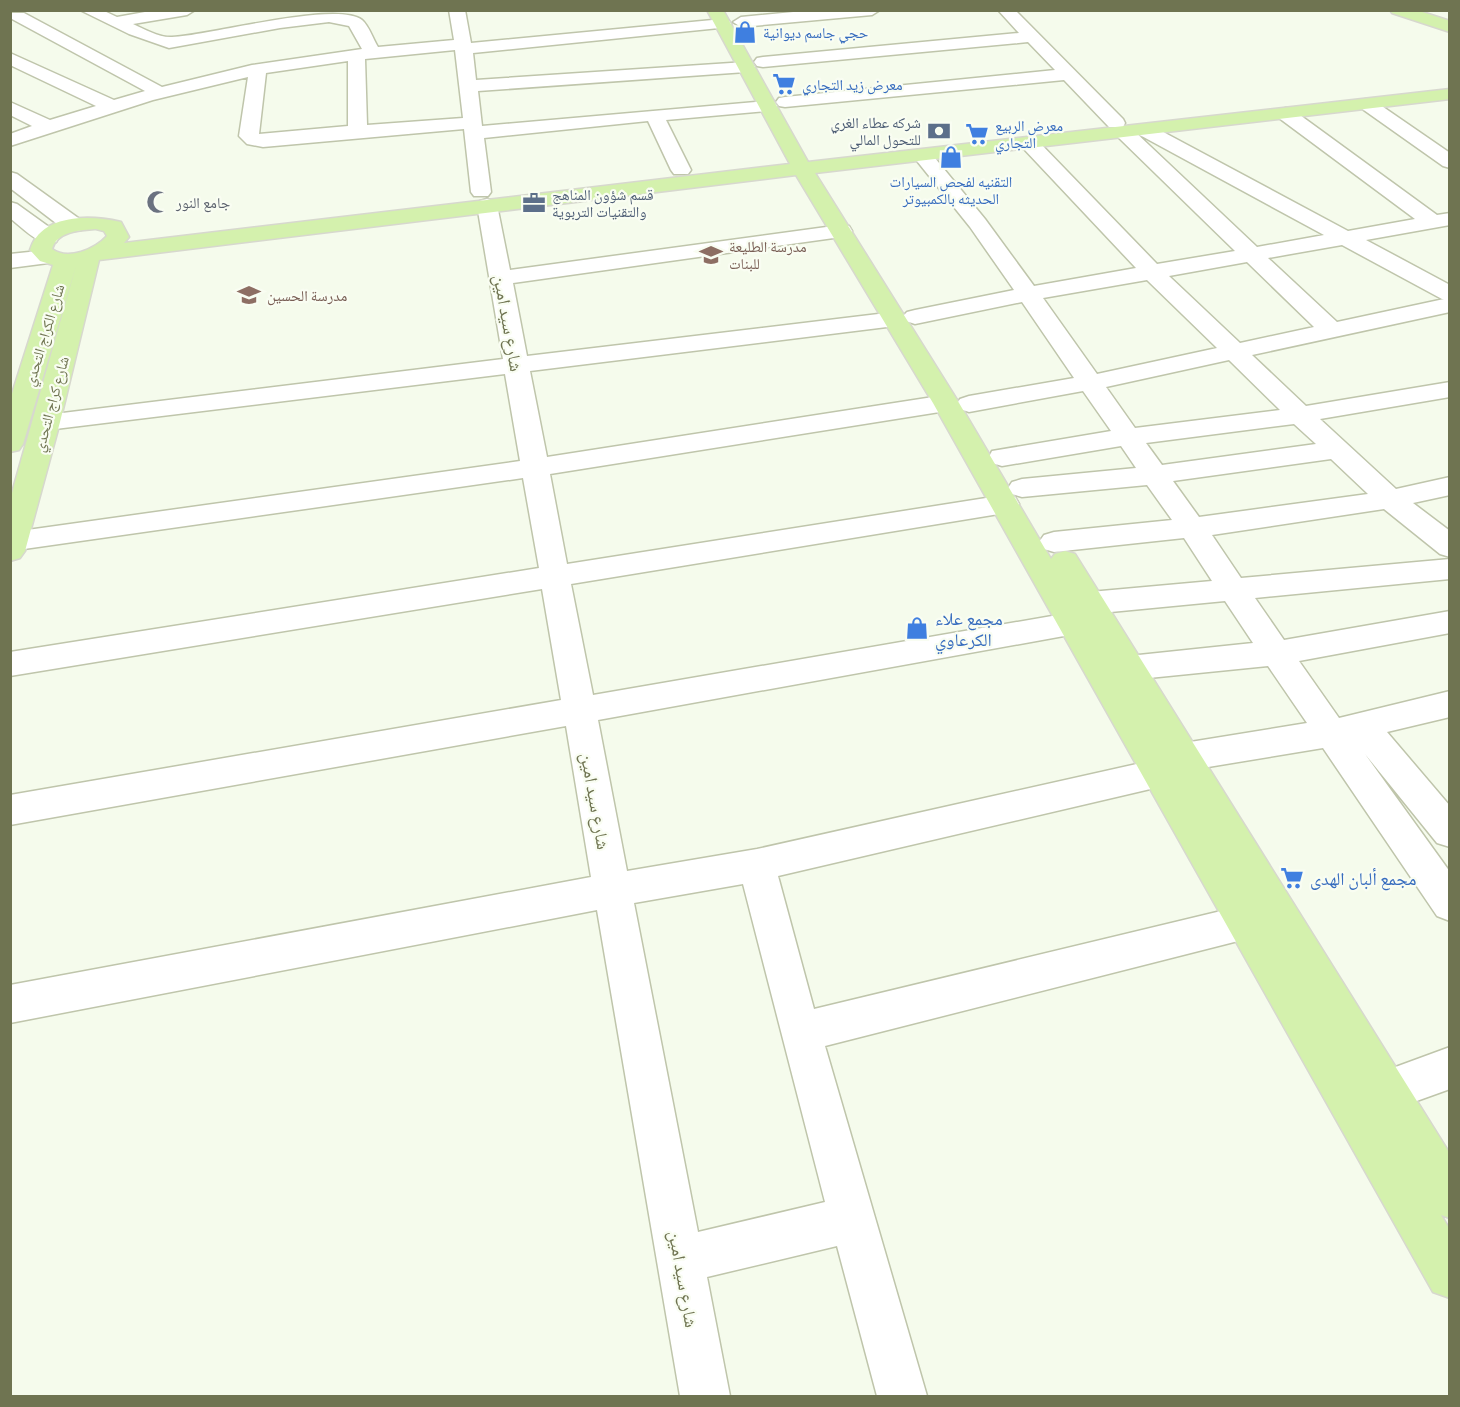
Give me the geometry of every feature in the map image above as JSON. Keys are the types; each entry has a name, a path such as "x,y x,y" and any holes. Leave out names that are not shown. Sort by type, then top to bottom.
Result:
{"main road":[{"path":"1398,10 1449,27"},
{"path":"1429,10 1449,17"},
{"path":"728,17 809,159 958,403 1172,765 1386,1092 1449,1196"},
{"path":"65,251 809,159 923,156 1029,144 1449,83"},
{"path":"65,251 73,225 96,223 113,228 137,229 484,198 681,170 1286,114 1449,94"},
{"path":"777,104 795,119"},
{"path":"809,159 841,231 905,318"},
{"path":"65,251 109,248 118,237 113,228"},
{"name":"شارع كراج التحدي","path":"12,547 47,423 65,251"},
{"name":"شارع الكراج التحدي","path":"12,435 65,251"},
{"path":"958,403 1002,457 1013,496 1054,542 1083,613 1129,668 1246,922 1449,1275"}],"street":[{"path":"13,14 40,10"},
{"path":"88,10 171,48 277,17 349,19 356,23 365,55 358,131"},
{"path":"116,23 187,10"},
{"name":"شارع سيد امين","path":"457,10 472,128 484,198 536,467 705,1396"},
{"path":"10,140 159,92 179,82 300,63 728,17 872,10"},
{"path":"1006,10 1067,74 1129,129 1331,330"},
{"path":"163,13 171,48"},
{"path":"13,14 159,92"},
{"path":"277,17 300,63"},
{"path":"468,86 754,64 1032,37"},
{"path":"10,58 111,106"},
{"path":"258,70 249,136 254,140 264,141 358,131 472,128 654,115 1067,74"},
{"path":"1367,104 1449,162"},
{"path":"10,107 48,127"},
{"path":"1286,114 1441,221"},
{"path":"654,115 681,170"},
{"path":"1129,129 1446,292"},
{"path":"1029,144 1152,272 1300,415 1391,500 1449,547"},
{"path":"923,156 978,223 1088,383 1192,528 1276,653 1346,729 1449,832"},
{"path":"10,178 73,225"},
{"path":"10,208 65,251"},
{"path":"47,423 905,318 1441,221"},
{"path":"501,278 841,231"},
{"path":"10,248 65,251"},
{"path":"10,261 65,251"},
{"path":"12,547 1088,383 1331,330 1446,292"},
{"path":"1002,457 1127,437 1300,415 1449,389"},
{"path":"10,664 556,578 1013,496 1338,450"},
{"path":"1054,542 1192,528 1391,500 1449,486"},
{"path":"10,810 580,709 1083,613 1234,590 1449,569"},
{"path":"1129,668 1276,653 1449,622"},
{"path":"10,1004 613,890 758,865 1172,765 1346,729 1449,704"},
{"path":"1346,729 1449,904"},
{"path":"758,865 800,1032 902,1396"},
{"path":"800,1032 1246,922"},
{"path":"1386,1092 1449,1068"},
{"path":"680,1260 852,1219"}],"place":[{"name":"حجي جاسم ديوانية","path":"745,32"},
{"name":"معرض زيد التجاري","path":"784,84"},
{"name":"شركه عطاء الغري للتحول المالي","path":"939,131"},
{"name":"معرض الربيع التجاري","path":"977,134"},
{"name":"التقنيه لفحص السيارات الحديثه بالكمبيوتر","path":"951,157"},
{"name":"جامع النور","path":"158,202"},
{"name":"قسم شؤون المناهج والتقنيات التربوية","path":"534,203"},
{"name":"مدرسة الطليعة للبنات","path":"711,255"},
{"name":"مدرسة الحسين","path":"249,295"},
{"name":"مجمع علاء الكرعاوي","path":"917,628"},
{"name":"مجمع ألبان الهدى","path":"1292,878"}]}
